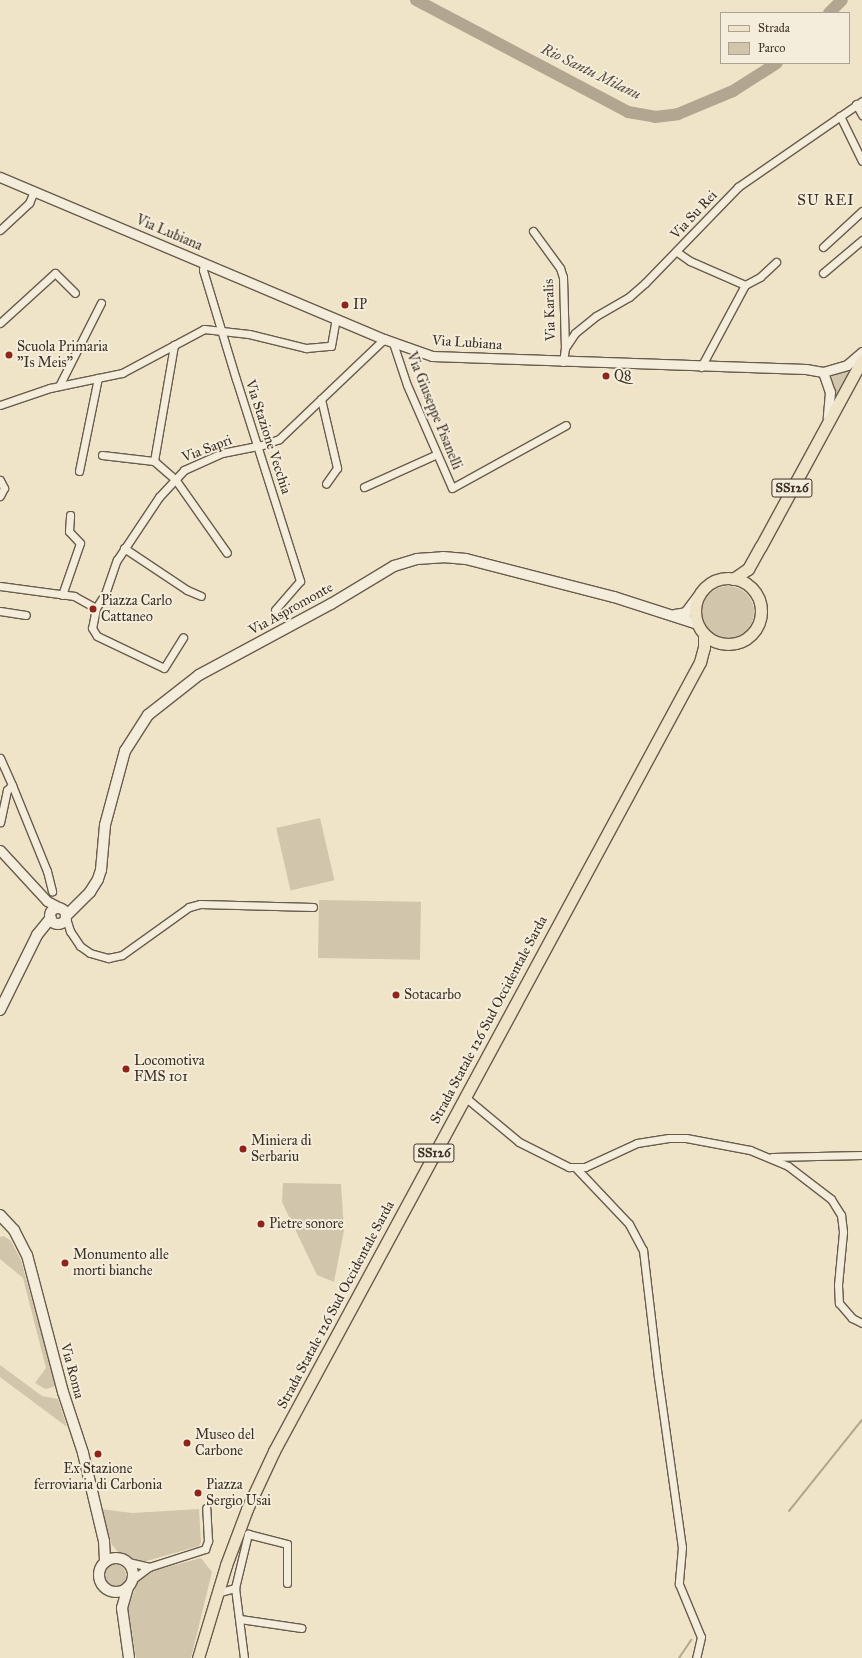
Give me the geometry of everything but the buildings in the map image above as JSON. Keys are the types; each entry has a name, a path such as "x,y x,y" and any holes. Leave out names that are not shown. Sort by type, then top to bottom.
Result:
{"main road":[{"name":"SS126","path":"733,580 748,569 758,553 862,360"},
{"name":"SS126","path":"700,662 719,643 739,642 754,630 760,611 757,596 751,588 751,569 758,553"},
{"name":"Via Aspromonte","path":"0,1010 37,935 90,892 98,880 101,870 105,825 125,751 148,715 199,675 331,604 394,566 417,559 443,557 466,559 614,597 664,614 701,629"},
{"path":"698,597 713,582 733,580 751,588"},
{"name":"SS126","path":"698,597 695,610 701,629 704,647 700,662"},
{"name":"Via Aspromonte","path":"664,614 686,613 698,597"},
{"path":"701,629 719,643"},
{"name":"Strada Statale 126 Sud Occidentale Sarda","path":"198,1658 217,1594 247,1510 274,1451 700,662"},
{"name":"Via Roma","path":"0,1215 14,1230 27,1255 63,1392 83,1453 104,1541 105,1562"},
{"name":"Via Roma","path":"104,1541 124,1560"},
{"path":"122,1608 133,1570 124,1560 105,1562 99,1572 100,1580 111,1591 122,1608 129,1658"},
{"path":"111,1591 118,1592 130,1583"}],"street":[{"path":"859,102 862,115"},
{"name":"Via Su Rei","path":"564,348 575,333 596,316 629,297 677,252 738,187 859,102"},
{"path":"840,116 862,161"},
{"name":"Via Lubiana","path":"0,177 393,343 432,356 563,362 806,369 823,372 847,365 862,352"},
{"path":"0,230 29,203 34,191"},
{"path":"823,247 862,211"},
{"name":"Via Karalis","path":"533,231 560,268 563,277 564,348"},
{"path":"823,273 862,240"},
{"path":"677,252 690,261 745,285"},
{"path":"701,366 745,285 760,277 776,262"},
{"name":"Via Stazione Vecchia","path":"204,263 202,270 300,581 274,610"},
{"path":"0,323 54,273 75,293"},
{"path":"59,386 101,303"},
{"path":"0,405 59,386 122,373 204,329 222,330 306,348 331,346 336,319"},
{"name":"Via Sapri","path":"96,608 105,594 116,560 159,497 184,470 222,454 279,439 384,339"},
{"name":"Via Giuseppe Pisanelli","path":"393,343 407,385 452,488 566,424"},
{"path":"154,461 174,345"},
{"path":"563,362 564,348"},
{"path":"842,398 862,370"},
{"path":"823,372 831,402 827,425"},
{"path":"79,471 98,378"},
{"path":"321,399 337,468 326,484"},
{"path":"364,487 437,454"},
{"path":"102,455 154,461 175,479 227,553"},
{"path":"0,480 4,488 0,496"},
{"path":"62,595 80,543 69,531 70,515"},
{"path":"124,548 187,590 201,596"},
{"path":"0,586 74,596 96,608 92,628 97,636 164,668 183,638"},
{"path":"0,611 26,615"},
{"path":"0,758 47,871 52,891"},
{"path":"0,822 7,790 12,785"},
{"path":"0,850 47,901 85,950 96,956 113,958 122,956 189,908 200,904 313,907"},
{"path":"464,1097 519,1142 557,1163 576,1168 599,1162 637,1143 669,1138 686,1138 750,1150 772,1157 805,1177 831,1199 841,1215 844,1232 838,1285 840,1303 852,1318 862,1322"},
{"path":"772,1157 862,1155"},
{"path":"576,1168 629,1224 643,1250 658,1377 682,1547 679,1584 701,1637 696,1658"},
{"path":"130,1583 149,1567 205,1548 208,1541 206,1508"},
{"path":"244,1658 235,1588 248,1534 287,1544 289,1547 285,1576 287,1583"},
{"path":"124,1560 149,1567"},
{"path":"217,1594 235,1588"},
{"path":"240,1619 301,1628"}],"green space":[{"path":"847,370 849,372 836,396 828,374"},
{"path":"723,586 733,586 743,590 750,597 754,607 754,617 750,627 743,634 733,638 723,638 713,634 706,627 702,617 702,607 706,597 713,590"},
{"path":"320,818 334,880 291,890 276,828"},
{"path":"319,900 421,902 420,960 318,958"},
{"path":"283,1183 341,1184 344,1230 334,1282 317,1275 282,1202"},
{"path":"4,1236 11,1241 21,1260 56,1386 50,1388 45,1389 35,1383 46,1368 23,1278 0,1259 0,1237"},
{"path":"0,1365 42,1396 58,1399 67,1427 0,1377"},
{"path":"101,1509 132,1513 199,1509 201,1542 199,1546 143,1562 137,1562 118,1552 112,1545"},
{"path":"201,1558 212,1572 191,1658 136,1658 128,1608 138,1580 156,1570"},
{"path":"109,1564 119,1564 126,1571 126,1581 119,1588 109,1588 102,1581 102,1571"}],"waterway":[{"name":"Rio Santu Milanu","path":"416,0 628,112 655,117 678,114 733,91 775,64"},
{"name":"Rio Santu Milanu","path":"830,12 842,0"},
{"path":"789,1511 862,1420"},
{"path":"679,1658 691,1640"}],"place":[{"name":"IP","path":"345,305"},
{"name":"Scuola Primaria \"Is Meis\"","path":"9,355"},
{"name":"Q8","path":"606,376"},
{"name":"Piazza Carlo Cattaneo","path":"93,609"},
{"name":"Sotacarbo","path":"396,995"},
{"name":"Locomotiva FMS 101","path":"126,1069"},
{"name":"Miniera di Serbariu","path":"243,1149"},
{"name":"Pietre sonore","path":"261,1224"},
{"name":"Monumento alle morti bianche","path":"65,1263"},
{"name":"Museo del Carbone","path":"187,1443"},
{"name":"Ex Stazione ferroviaria di Carbonia","path":"98,1454"},
{"name":"Piazza Sergio Usai","path":"198,1493"}],"district":[{"name":"SU REI","path":"826,201"}]}
